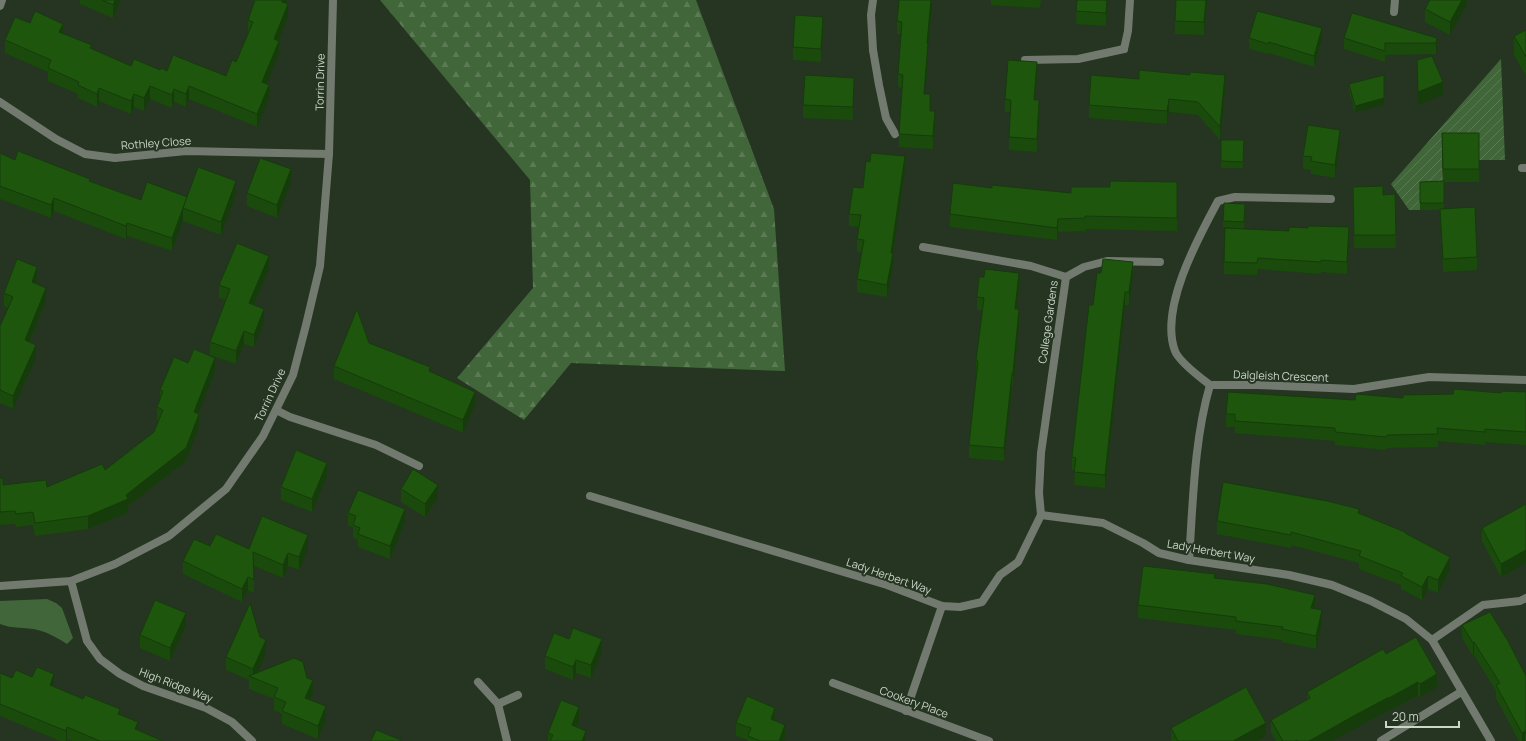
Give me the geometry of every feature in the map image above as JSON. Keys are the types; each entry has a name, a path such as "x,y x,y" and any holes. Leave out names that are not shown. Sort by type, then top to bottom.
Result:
{"street":[{"path":"0,6 2,0"},
{"name":"Torrin Drive","path":"0,586 71,581 115,564 169,536 226,489 264,436 293,374 320,266 330,154 333,0"},
{"path":"873,0 871,15 873,50 884,112 895,134"},
{"path":"1025,60 1078,58 1124,49 1128,31 1130,0"},
{"path":"1394,12 1395,0"},
{"name":"Rothley Close","path":"0,102 56,139 85,154 115,158 186,151 330,154"},
{"path":"1189,560 1200,435 1204,407 1210,385 1190,369 1176,352 1171,333 1174,303 1190,257 1218,201 1235,197 1331,199"},
{"name":"College Gardens","path":"923,247 1031,266 1066,277 1041,453 1041,515"},
{"path":"1066,277 1084,267 1107,261 1160,262"},
{"name":"Dalgleish Crescent","path":"1210,385 1257,385 1354,389 1429,377 1526,380"},
{"path":"276,410 290,417 376,445 419,466"},
{"name":"Lady Herbert Way","path":"590,496 887,585 942,606 960,608 982,602 1000,575 1018,562 1041,515 1103,523 1143,543 1159,553 1189,560 1289,575 1332,585 1371,601 1406,619 1432,640 1491,741"},
{"name":"High Ridge Way","path":"71,581 87,641 100,659 120,674 143,686 200,705 226,718 252,741"},
{"path":"1432,640 1483,605 1520,601 1526,598"},
{"path":"906,711 942,606"},
{"path":"478,682 498,704 507,741"},
{"name":"Cookery Place","path":"833,683 989,741"},
{"path":"1381,741 1461,692"},
{"path":"498,704 518,695"}],"green space":[{"path":"380,0 696,0 774,209 785,371 571,363 524,420 457,378 533,288 530,180"},
{"path":"1501,59 1505,160 1479,160 1479,146 1442,158 1443,182 1420,189 1420,210 1409,210 1391,184"},
{"path":"47,599 56,603 62,608 73,638 67,644 38,630 9,627 0,624 0,601"}],"building":[{"path":"102,0 115,0 113,5"},
{"path":"255,0 282,0 282,2 288,4 274,39 279,41 262,82 269,85 257,114 189,86 186,94 174,89 172,95 150,86 144,98 134,94 131,101 99,88 97,94 78,85 79,82 48,68 51,60 5,40 15,17 30,23 35,11 63,24 59,32 92,45 90,48 131,66 134,59 160,70 161,68 167,71 173,55 226,76 232,60 236,62 253,22 248,20"},
{"path":"899,0 931,0 924,94 930,94 930,111 935,111 933,136 899,134 903,75 898,74 902,22 897,21"},
{"path":"1077,0 1107,0 1106,13 1076,11"},
{"path":"1176,0 1206,0 1204,22 1175,21"},
{"path":"1430,0 1462,0 1450,22 1425,9"},
{"path":"1257,11 1322,28 1314,56 1269,42 1268,44 1249,38"},
{"path":"1352,13 1437,38 1436,43 1385,43 1385,51 1344,38"},
{"path":"795,15 823,17 821,49 793,47"},
{"path":"1526,30 1526,57 1514,36"},
{"path":"1432,56 1443,82 1418,92 1417,60"},
{"path":"1008,60 1037,62 1034,100 1039,100 1037,139 1009,137 1011,100 1005,99"},
{"path":"1139,70 1190,75 1190,72 1225,75 1220,127 1198,102 1169,99 1167,111 1089,105 1091,75 1139,79"},
{"path":"805,75 854,78 853,107 803,105"},
{"path":"1384,75 1384,98 1355,106 1349,84"},
{"path":"1308,125 1340,130 1335,165 1311,161 1312,157 1303,156"},
{"path":"1442,133 1479,133 1479,169 1443,169"},
{"path":"1221,140 1244,140 1243,162 1221,161"},
{"path":"18,151 90,179 89,181 141,200 147,182 187,197 172,238 127,223 126,226 54,198 51,205 0,186 0,153 15,160"},
{"path":"871,153 905,156 891,253 893,253 887,285 857,279 864,240 857,239 861,215 849,214 853,187 863,188 866,161 870,162"},
{"path":"260,158 291,169 277,205 247,193"},
{"path":"198,167 236,181 221,222 183,208"},
{"path":"1110,181 1177,182 1177,218 1085,216 1085,218 1058,219 1057,228 950,214 953,183 992,188 992,185 1071,193 1071,187 1110,187"},
{"path":"1444,181 1444,203 1420,203 1420,182"},
{"path":"1383,186 1383,195 1395,194 1396,235 1354,235 1353,187"},
{"path":"1224,203 1245,204 1244,222 1223,221"},
{"path":"1475,207 1477,257 1443,259 1440,209"},
{"path":"1308,226 1349,227 1347,262 1258,258 1257,263 1224,262 1225,228 1289,231 1289,227 1308,228"},
{"path":"237,243 269,256 249,303 264,309 254,335 244,331 236,351 210,342 230,289 219,285"},
{"path":"17,259 37,267 32,282 46,288 25,340 36,345 13,396 0,390 0,326 13,297 4,293"},
{"path":"1103,259 1133,262 1129,292 1125,292 1105,475 1074,472 1076,458 1072,457 1089,305 1093,305 1097,273 1101,273"},
{"path":"985,269 1019,273 1015,309 1019,309 1004,448 969,445 978,361 976,361 984,298 977,297 979,277 984,277"},
{"path":"357,309 369,343 430,367 429,371 475,392 463,420 334,366"},
{"path":"194,349 215,358 194,412 199,414 186,448 126,495 128,499 88,516 35,523 33,512 16,514 15,511 0,512 0,478 3,478 3,485 46,480 47,487 102,464 105,470 154,432 163,410 157,407 163,391 160,390 174,357 188,363"},
{"path":"1454,389 1501,393 1502,391 1526,392 1526,432 1485,429 1485,432 1437,428 1438,434 1387,435 1386,437 1335,432 1335,428 1235,421 1235,414 1226,414 1228,392 1355,400 1356,394 1403,398 1403,395 1453,394"},
{"path":"296,450 327,463 312,499 281,487"},
{"path":"413,469 438,485 425,504 401,489"},
{"path":"1223,482 1327,501 1359,509 1358,513 1405,532 1450,557 1438,580 1428,576 1422,587 1401,576 1403,573 1359,556 1361,551 1291,532 1291,535 1217,521"},
{"path":"358,490 405,509 390,546 358,534 360,528 353,525 356,516 348,513"},
{"path":"1526,504 1526,550 1501,564 1482,528"},
{"path":"262,516 308,535 299,557 288,553 283,565 253,552 254,580 248,577 242,589 183,561 194,539 210,546 216,534 249,549"},
{"path":"1143,566 1215,574 1214,578 1267,584 1315,595 1311,608 1322,610 1316,636 1282,629 1283,627 1236,621 1236,617 1138,605"},
{"path":"155,600 186,613 170,648 140,635"},
{"path":"250,603 260,637 266,640 253,669 226,657"},
{"path":"1490,612 1508,641 1526,676 1526,734 1525,731 1522,733 1496,685 1500,683 1462,625"},
{"path":"573,628 602,639 591,665 576,660 573,667 545,656 554,633 569,639"},
{"path":"1416,637 1437,674 1420,684 1418,682 1389,697 1309,741 1283,741 1271,720 1310,698 1307,692 1383,649 1386,654"},
{"path":"294,658 303,662 307,678 313,680 305,698 326,706 318,726 282,711 286,702 274,697 278,688 249,676"},
{"path":"37,667 54,674 50,685 83,699 85,695 120,709 118,714 138,722 135,729 163,741 100,741 67,727 66,731 0,704 0,673 12,678 16,670 32,677"},
{"path":"1246,687 1266,723 1233,741 1178,741 1171,728"},
{"path":"747,696 775,708 771,719 785,725 779,741 760,741 748,736 751,728 736,723"},
{"path":"561,700 579,707 572,725 586,731 582,741 550,741 553,735 548,733"},
{"path":"376,730 401,740 371,741"}]}
